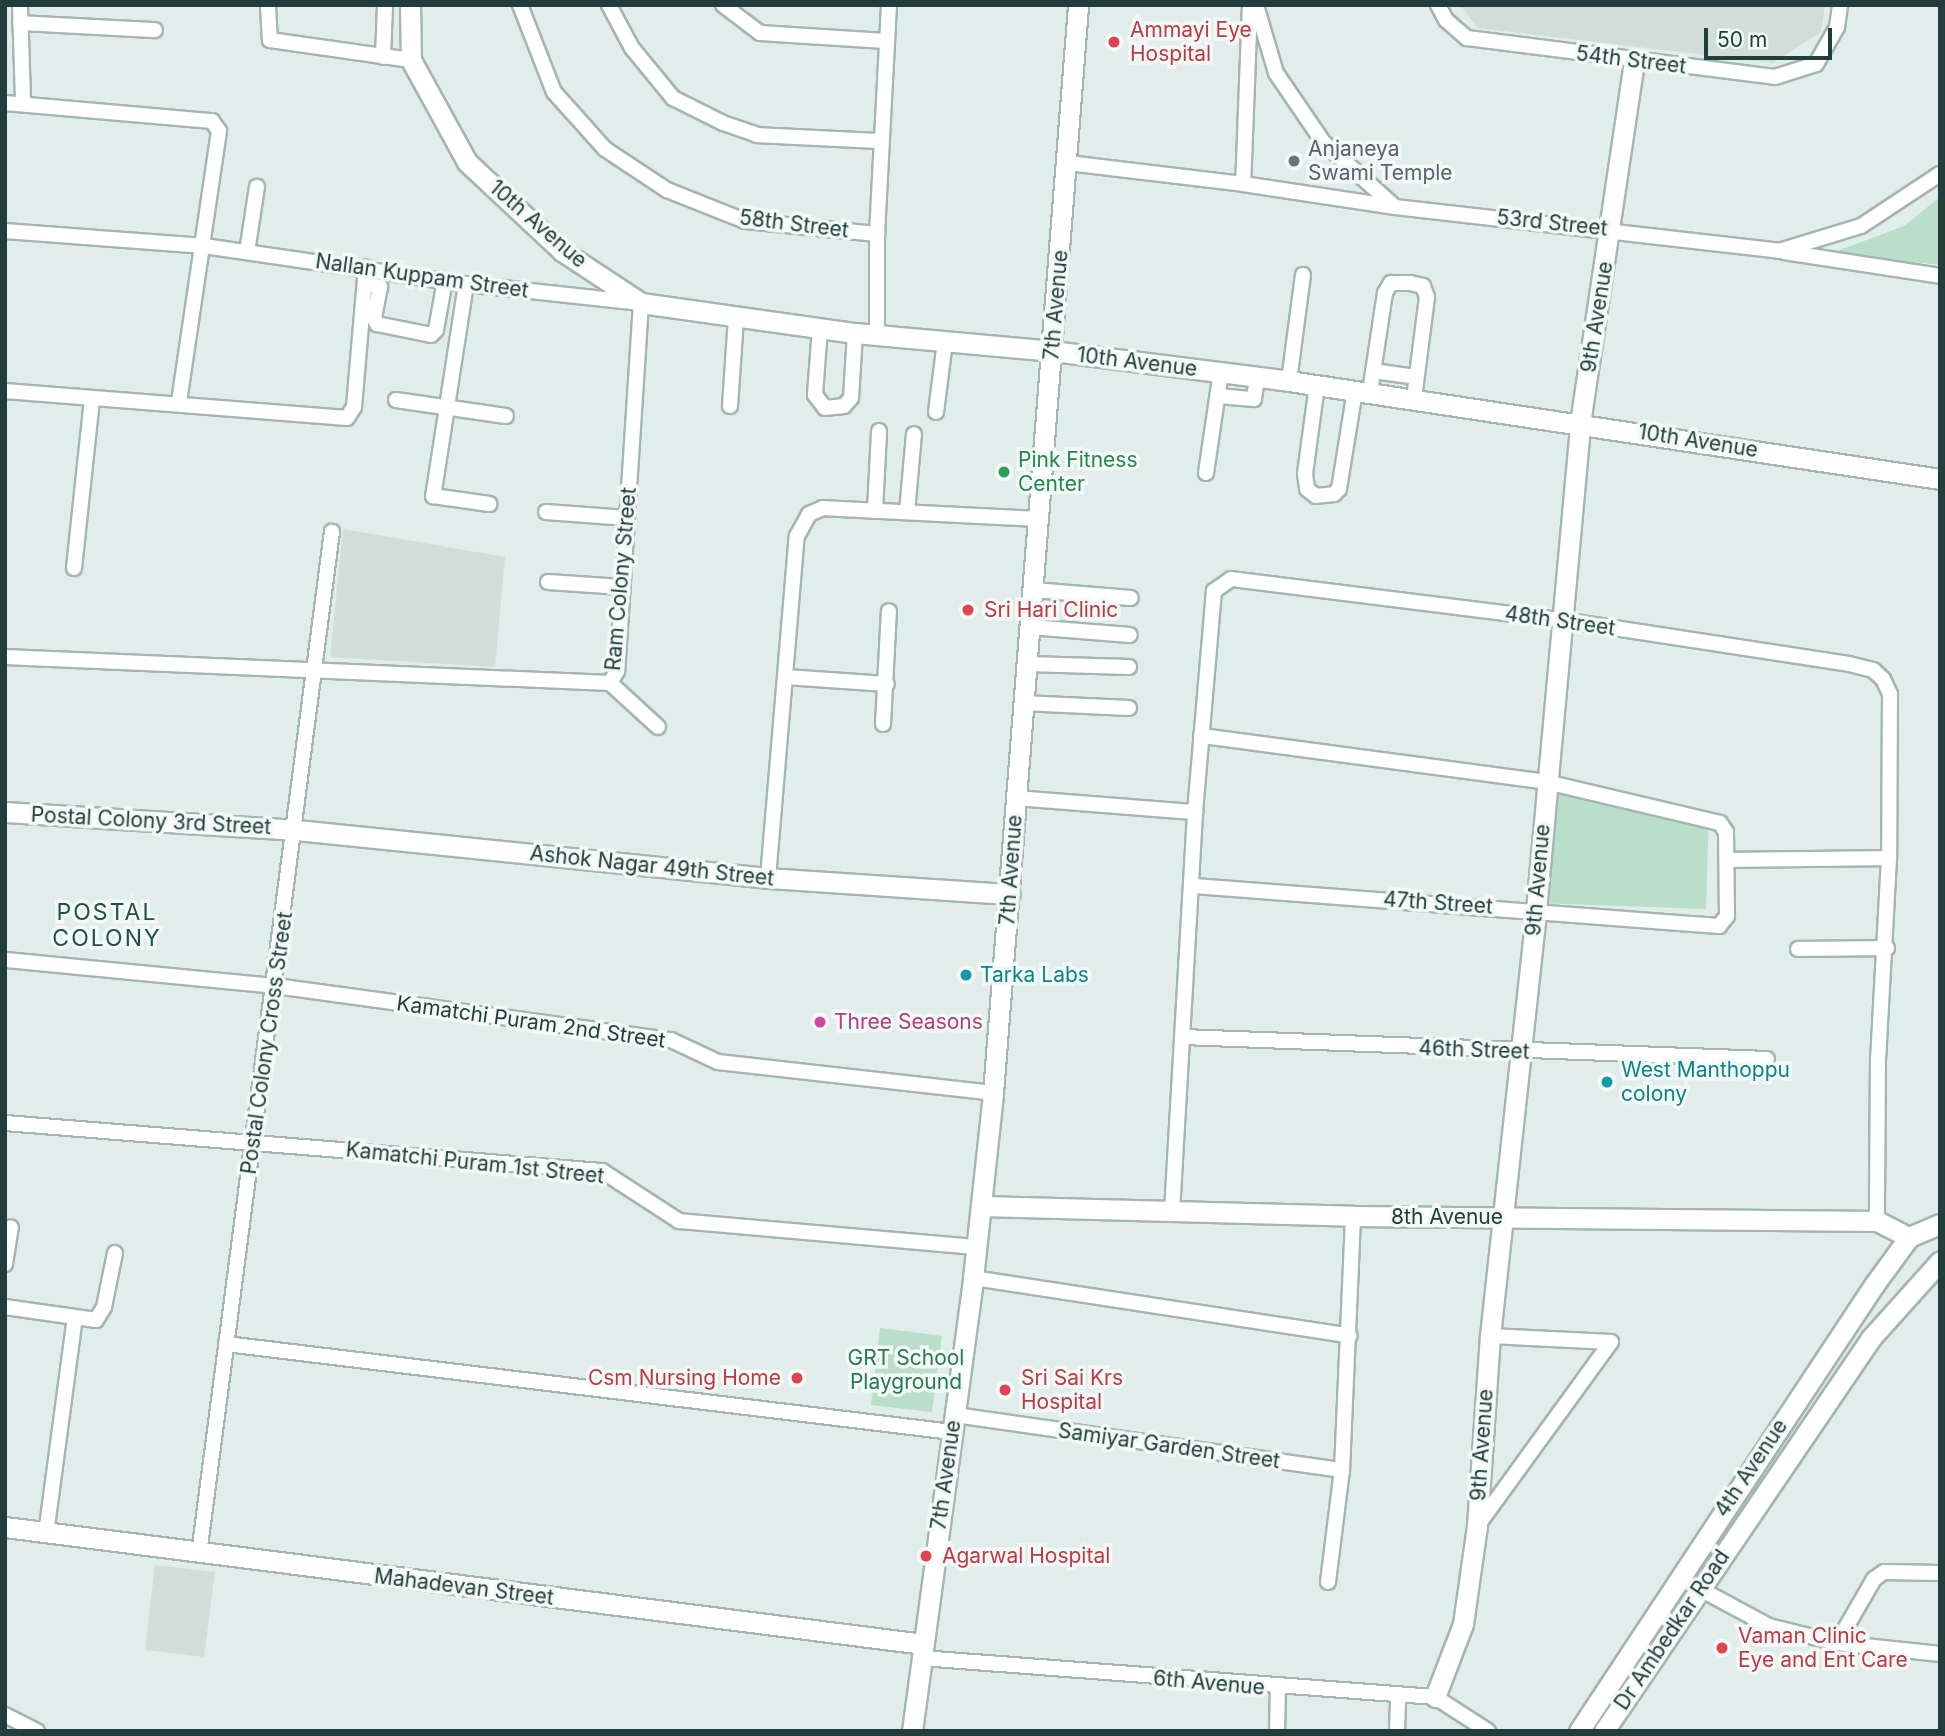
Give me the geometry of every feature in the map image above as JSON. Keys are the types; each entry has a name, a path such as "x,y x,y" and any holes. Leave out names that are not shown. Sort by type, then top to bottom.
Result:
{"street":[{"path":"20,5 23,103"},
{"path":"268,5 270,40 411,60"},
{"path":"383,57 385,5"},
{"name":"10th Avenue","path":"410,5 411,60 467,162 562,251 641,303 855,333 1052,351 1289,381 1580,423 1940,480"},
{"name":"58th Street","path":"520,5 554,92 605,149 667,190 745,221 877,234"},
{"path":"609,5 632,48 673,98 723,124 757,135 881,141"},
{"path":"723,5 760,33 886,41"},
{"path":"877,335 877,234 888,5"},
{"name":"7th Avenue","path":"912,1731 973,1278 993,1093 1022,703 1034,590 1037,519 1068,163 1077,5"},
{"path":"1244,184 1250,5"},
{"path":"1256,5 1276,73 1323,142 1395,207"},
{"name":"54th Street","path":"1438,5 1446,20 1466,38 1775,77 1816,64 1837,27 1840,5"},
{"path":"20,23 155,30"},
{"name":"9th Avenue","path":"1435,1697 1463,1624 1477,1526 1490,1336 1518,1052 1536,910 1580,423 1634,61"},
{"path":"5,103 212,121 219,131 179,402"},
{"name":"53rd Street","path":"1068,163 1244,184 1395,207 1611,229 1779,251 1861,226 1940,174"},
{"path":"247,252 257,187"},
{"name":"Nallan Kuppam Street","path":"5,231 204,246 366,276 444,281 641,303"},
{"path":"1779,251 1940,276"},
{"path":"1289,381 1303,275"},
{"path":"5,391 92,399 179,402 347,418 354,407 366,276"},
{"path":"366,276 380,287 374,318 377,324 431,335 436,330 444,281"},
{"path":"1317,385 1305,474 1307,489 1316,496 1334,494 1339,489 1362,391 1373,371 1385,293 1391,283 1410,283 1423,286 1427,297 1414,399"},
{"path":"466,284 433,496 489,504"},
{"name":"Ram Colony Street","path":"5,657 314,668 610,683 617,671 641,303"},
{"path":"730,406 736,317"},
{"path":"820,328 815,395 825,408 844,406 851,398 855,333"},
{"path":"936,412 945,342"},
{"path":"1373,371 1416,377"},
{"path":"1206,473 1221,372"},
{"path":"1218,396 1254,400 1257,377"},
{"path":"74,568 92,399"},
{"path":"396,400 506,416"},
{"path":"875,511 879,431"},
{"path":"907,512 914,434"},
{"path":"768,878 797,536 809,514 823,508 1037,519"},
{"path":"546,512 627,517"},
{"name":"Postal Colony Cross Street","path":"199,1554 296,830 332,533"},
{"name":"48th Street","path":"1201,736 1214,591 1231,579 1562,620 1849,664 1873,670 1883,679 1890,694 1889,858"},
{"path":"548,582 622,587"},
{"path":"1034,590 1131,598"},
{"path":"883,724 889,611"},
{"path":"1030,628 1130,635"},
{"path":"1027,664 1129,667"},
{"path":"786,677 887,684"},
{"path":"610,683 658,727"},
{"path":"1022,703 1129,708"},
{"path":"1172,1212 1194,886 1195,812 1201,736 1547,782 1720,823 1726,832 1728,860 1889,858 1887,948 1878,1058 1877,1221"},
{"path":"1016,798 1195,812"},
{"name":"Postal Colony 3rd Street","path":"5,812 296,830"},
{"name":"Ashok Nagar 49th Street","path":"296,830 768,878 1009,894"},
{"name":"47th Street","path":"1194,886 1536,910 1718,926 1724,922 1728,860"},
{"path":"1798,949 1887,948"},
{"name":"Kamatchi Puram 2nd Street","path":"5,960 275,986 671,1040 718,1062 993,1093"},
{"name":"46th Street","path":"1182,1037 1518,1052 1767,1059"},
{"name":"Kamatchi Puram 1st Street","path":"5,1122 602,1171 679,1220 976,1247"},
{"name":"8th Avenue","path":"981,1206 1353,1216 1877,1221 1909,1237"},
{"path":"1328,1583 1342,1470 1350,1336 1353,1216"},
{"path":"1909,1237 1940,1224"},
{"path":"5,1264 11,1227"},
{"name":"4th Avenue","path":"1579,1731 1678,1576 1909,1237"},
{"path":"5,1307 96,1320 104,1307 115,1253"},
{"name":"Dr Ambedkar Road","path":"1604,1731 1871,1338 1940,1261"},
{"path":"973,1278 1350,1336"},
{"path":"46,1534 75,1318"},
{"path":"1477,1526 1611,1342 1490,1336"},
{"name":"Samiyar Garden Street","path":"226,1344 953,1423 1342,1470"},
{"name":"Mahadevan Street","path":"5,1527 922,1651"},
{"path":"1837,1643 1874,1579 1884,1572 1940,1573"},
{"path":"1700,1590 1769,1626 1837,1643 1940,1654"},
{"name":"6th Avenue","path":"922,1651 1278,1688 1435,1697 1488,1731"},
{"path":"1278,1688 1278,1731"},
{"path":"1397,1731 1398,1695"},
{"path":"5,1715 37,1731"}],"shaded area":[{"path":"1460,5 1825,5 1821,32 1773,63 1478,28"},
{"path":"343,529 505,557 495,667 330,657"},
{"path":"155,1565 215,1572 204,1657 145,1650"}],"green space":[{"path":"1940,197 1940,265 1832,253 1904,226"},
{"path":"1549,789 1709,813 1706,909 1536,903"},
{"name":"GRT School Playground","path":"880,1328 942,1336 932,1412 871,1405"}],"place":[{"name":"Ammayi Eye Hospital","path":"1114,42"},
{"name":"Anjaneya Swami Temple","path":"1294,161"},
{"name":"Pink Fitness Center","path":"1004,472"},
{"name":"Sri Hari Clinic","path":"968,610"},
{"name":"Tarka Labs","path":"966,975"},
{"name":"Three Seasons","path":"820,1022"},
{"name":"West Manthoppu colony","path":"1607,1082"},
{"name":"Csm Nursing Home","path":"797,1378"},
{"name":"Sri Sai Krs Hospital","path":"1005,1390"},
{"name":"Agarwal Hospital","path":"926,1556"},
{"name":"Vaman Clinic Eye and Ent Care","path":"1722,1648"}],"district":[{"name":"POSTAL COLONY","path":"107,925"}]}
